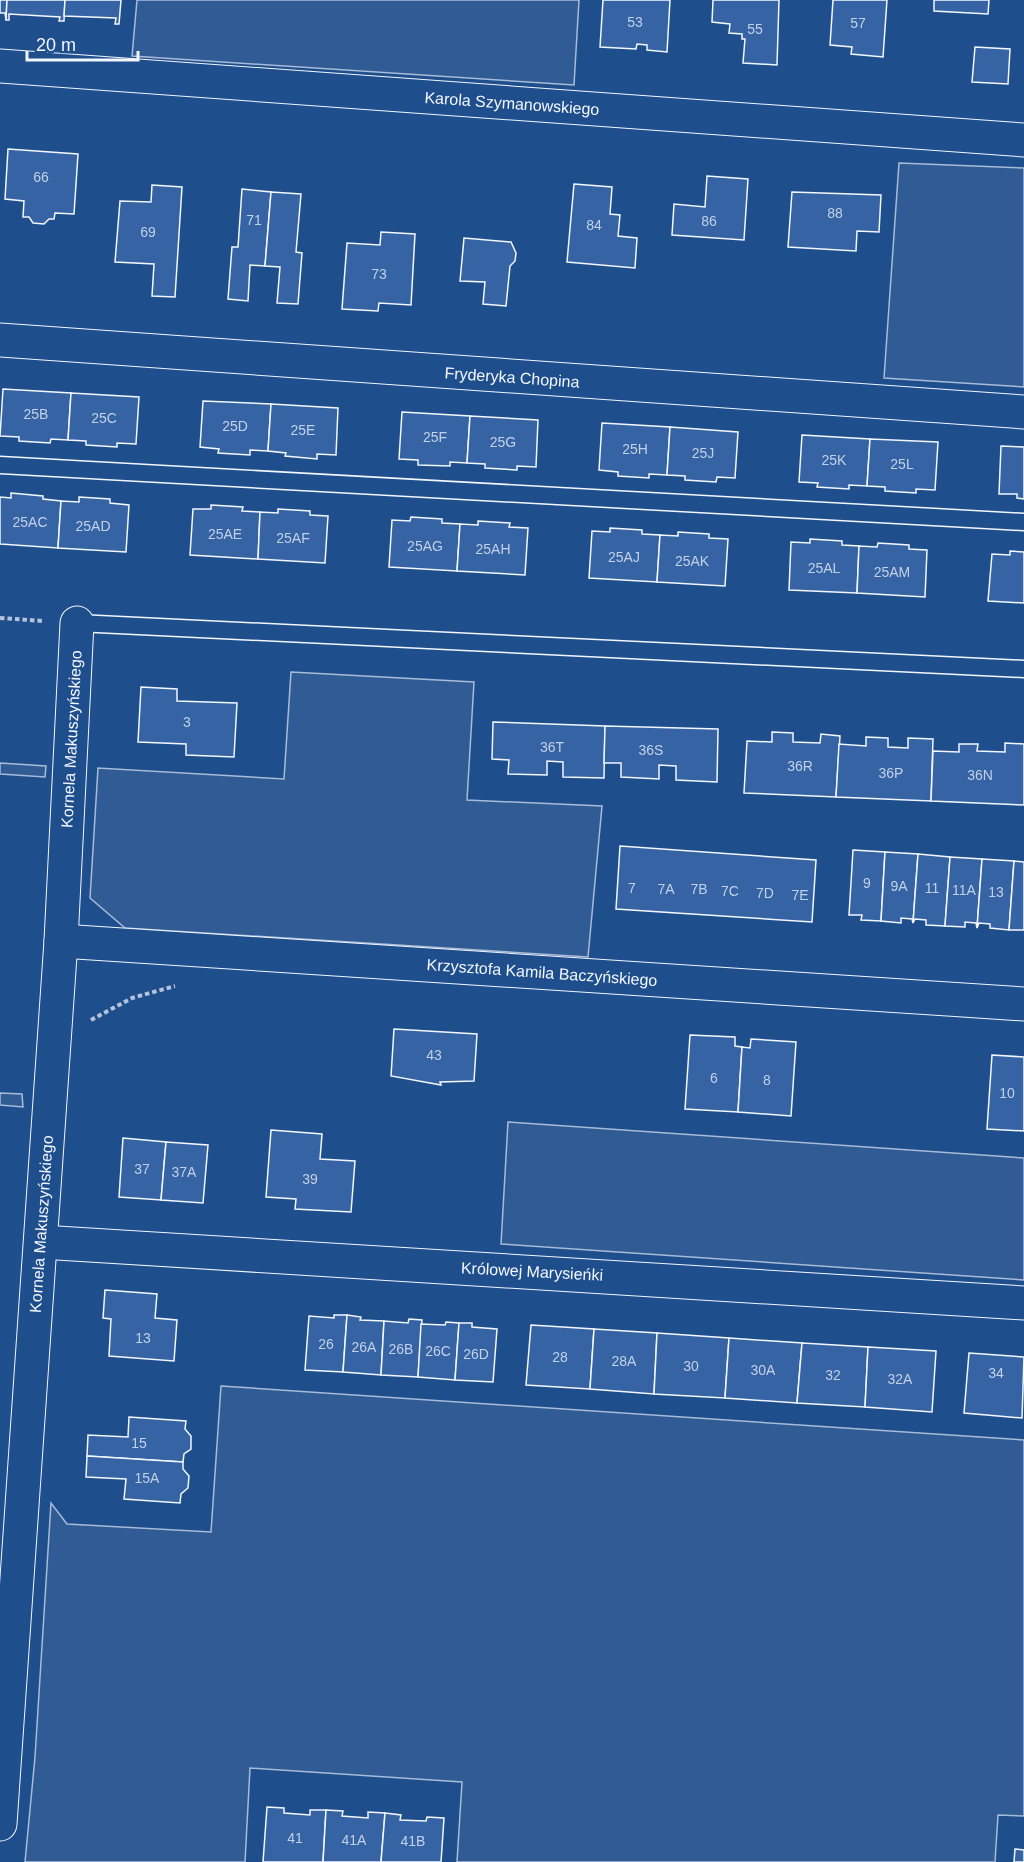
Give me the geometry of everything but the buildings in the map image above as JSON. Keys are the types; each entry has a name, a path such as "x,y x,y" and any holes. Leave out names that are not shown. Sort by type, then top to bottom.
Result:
{"street":[{"name":"Karola Szymanowskiego","path":"0,66 1024,140"},
{"name":"Fryderyka Chopina","path":"0,340 1024,412"},
{"name":"Kornela Makuszyńskiego","path":"0,1824 61,941 77,623"},
{"name":"Krzysztofa Kamila Baczyńskiego","path":"61,941 1024,1004"},
{"name":"Królowej Marysieńki","path":"41,1242 1024,1303"}],"lane":[{"path":"0,465 1024,522"},
{"path":"77,623 1024,669"}],"path":[{"path":"54,1039 132,998 176,986"}],"shaded area":[{"path":"137,0 579,0 574,85 132,56"},
{"path":"899,163 1024,168 1024,387 884,378"},
{"path":"291,672 474,682 467,800 602,806 588,957 125,928 90,898 98,768 284,779"},
{"path":"0,763 46,766 45,777 0,774"},
{"path":"0,1093 22,1094 23,1107 0,1105"},
{"path":"508,1122 1024,1158 1024,1280 501,1244"},
{"path":"221,1386 1024,1440 1024,1816 998,1815 995,1862 457,1862 462,1782 250,1768 245,1862 25,1862 35,1757 51,1503 67,1524 211,1532"}]}
